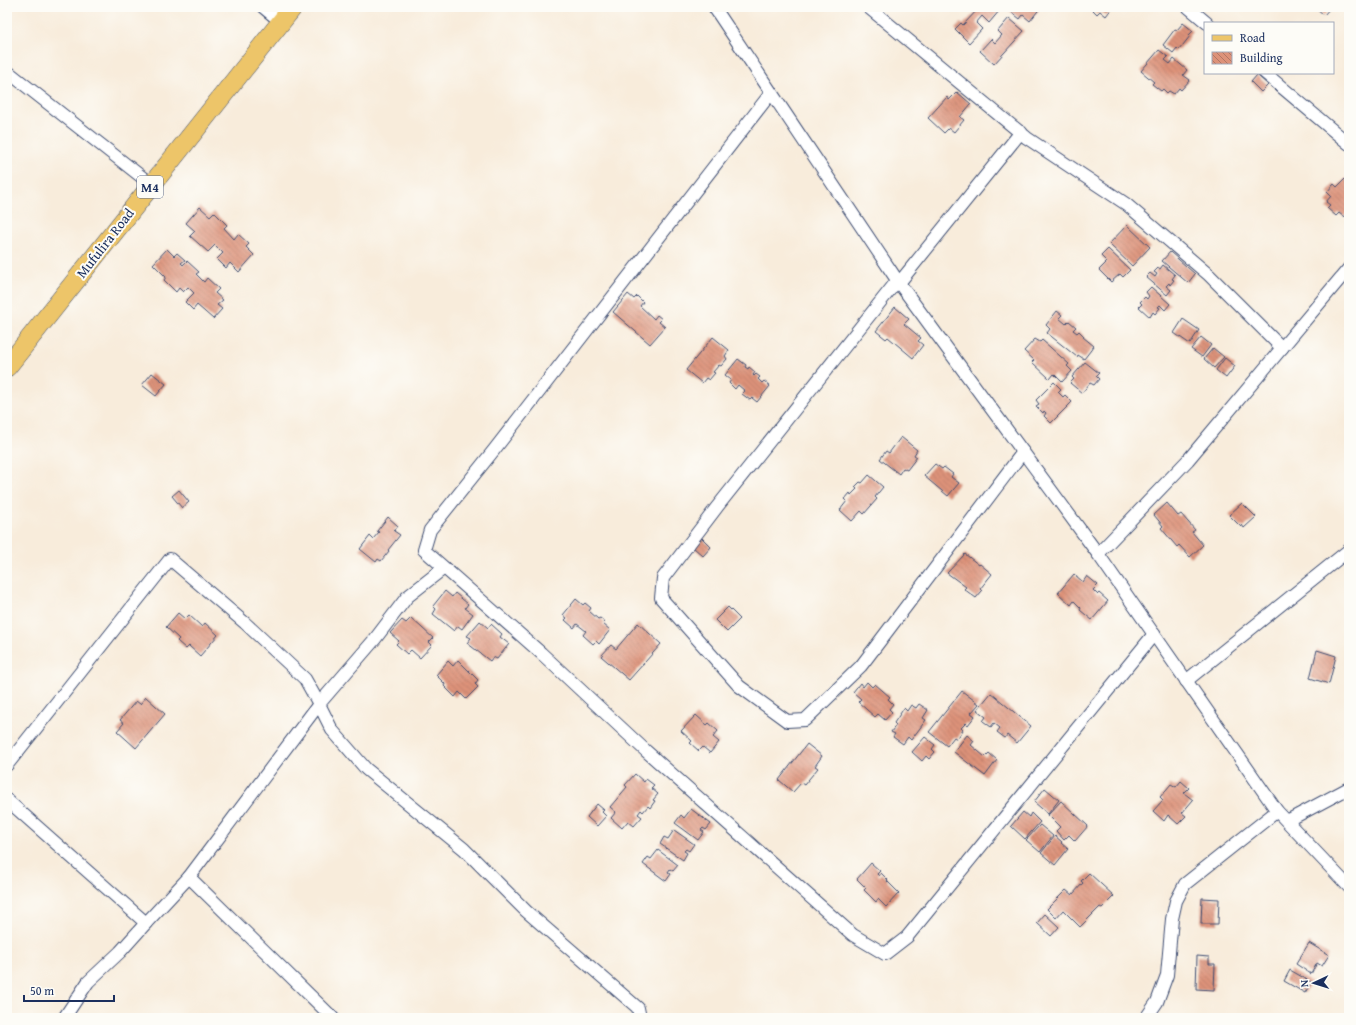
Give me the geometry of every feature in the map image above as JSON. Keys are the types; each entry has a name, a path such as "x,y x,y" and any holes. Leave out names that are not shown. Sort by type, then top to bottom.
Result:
{"main road":[{"name":"Mufulira Road","path":"7,367 293,7"}],"street":[{"path":"263,7 281,22"},
{"path":"714,7 898,282 1098,554 1276,811 1349,887"},
{"path":"868,7 1021,132 1126,204 1209,275 1282,348"},
{"path":"1188,7 1206,22"},
{"path":"7,71 152,185"},
{"path":"1266,74 1349,144"},
{"path":"771,93 498,445 430,530 424,550 541,653 646,751 853,935 885,954 906,937 1154,634"},
{"path":"1021,132 717,507 663,578 661,598 739,686 787,721 805,720 862,666 1023,452"},
{"path":"1098,554 1188,460 1349,268"},
{"path":"1186,681 1349,550"},
{"path":"7,765 170,559 245,623 305,679 332,730 366,769 464,849 526,911 638,1008 640,1018"},
{"path":"64,1018 88,982 120,952 189,877 319,704 376,639 407,597 444,568"},
{"path":"1287,821 1349,788"},
{"path":"7,800 146,923"},
{"path":"1146,1018 1157,1002 1167,975 1172,919 1176,900 1185,884 1276,811"},
{"path":"189,877 333,1018"}],"building":[{"path":"980,7 997,7 1000,10 989,23 982,16 976,23 982,29 969,43 955,29 961,23 963,25"},
{"path":"1005,7 1041,7 1030,21 1023,15 1020,19"},
{"path":"1090,7 1113,7 1106,16 1100,11 1097,14"},
{"path":"1315,7 1331,7 1324,15"},
{"path":"1009,18 1024,31 994,64 980,51 991,39 995,43 1002,35 998,31"},
{"path":"1183,23 1193,31 1179,50 1177,48 1173,53 1163,45 1175,29 1177,30"},
{"path":"1159,50 1168,57 1165,60 1170,64 1174,59 1187,70 1183,75 1190,80 1181,90 1179,88 1174,94 1169,91 1167,93 1163,89 1161,91 1152,84 1154,82 1141,71"},
{"path":"1257,75 1268,85 1261,92 1251,82"},
{"path":"957,92 971,104 960,117 964,120 954,132 949,128 944,133 928,118 947,97 949,100"},
{"path":"1348,176 1349,212 1344,217 1339,213 1336,216 1327,208 1330,205 1326,202 1331,196 1327,192 1334,184 1337,187"},
{"path":"200,207 210,216 214,212 227,225 224,228 234,239 238,234 249,244 246,247 254,255 239,272 230,263 226,268 217,259 223,253 215,245 208,252 190,236 195,231 186,223"},
{"path":"1127,225 1150,247 1132,266 1109,244"},
{"path":"167,249 174,256 177,253 185,260 181,263 183,265 187,261 199,272 196,274 204,282 207,278 219,289 215,293 223,300 217,305 222,309 213,319 197,305 193,310 185,302 194,293 188,287 183,292 179,288 176,292 164,280 166,277 153,264"},
{"path":"1108,249 1130,270 1123,277 1120,274 1111,282 1099,270 1107,262 1101,256"},
{"path":"1170,252 1195,274 1188,283 1162,261"},
{"path":"1163,265 1175,275 1172,279 1174,280 1170,285 1169,283 1166,286 1171,290 1167,295 1146,277 1150,273 1155,277 1157,274 1154,272 1158,268 1160,269"},
{"path":"1151,287 1170,304 1165,310 1160,305 1158,307 1160,308 1155,314 1153,312 1150,317 1139,307 1142,304 1140,302 1145,297 1147,299 1149,296 1146,292"},
{"path":"628,294 634,299 637,296 643,302 640,306 654,319 657,315 662,319 659,322 665,327 650,344 613,312"},
{"path":"895,307 909,319 904,324 921,338 918,341 923,345 913,358 888,337 886,339 876,331"},
{"path":"1057,311 1062,315 1059,318 1066,324 1069,321 1076,327 1073,330 1077,333 1079,331 1084,336 1083,337 1094,346 1084,359 1078,355 1077,357 1047,333 1050,329 1046,325"},
{"path":"1183,319 1199,330 1190,344 1174,333"},
{"path":"713,337 729,350 725,356 727,359 713,372 715,373 709,380 706,378 702,383 686,370"},
{"path":"1201,337 1211,345 1202,357 1191,349"},
{"path":"1035,339 1040,342 1042,340 1069,364 1067,366 1072,371 1062,382 1054,374 1050,379 1032,362 1034,360 1024,351"},
{"path":"1213,348 1224,357 1214,368 1204,359"},
{"path":"1225,358 1235,366 1226,378 1216,370"},
{"path":"738,359 746,365 745,367 748,369 749,367 755,372 753,375 754,376 756,374 760,377 758,379 762,383 764,381 770,386 757,402 752,398 750,400 742,394 745,391 738,385 735,389 729,383 731,380 725,375"},
{"path":"1085,362 1099,373 1096,376 1099,379 1094,385 1090,383 1082,393 1070,383 1074,379 1072,377"},
{"path":"152,373 166,384 156,396 142,385"},
{"path":"1054,382 1061,389 1058,392 1063,397 1065,395 1072,402 1051,423 1044,416 1046,413 1044,411 1043,413 1036,406 1039,404 1036,400"},
{"path":"901,437 917,450 914,455 917,457 907,470 903,468 899,474 880,459 886,451 889,453"},
{"path":"935,464 942,469 944,467 953,474 951,477 959,483 948,496 924,476"},
{"path":"869,475 883,487 875,497 877,499 864,514 861,511 852,521 840,510 847,501 845,499 850,493 851,495 857,489 855,487 860,482 862,483"},
{"path":"179,490 189,502 182,508 172,496"},
{"path":"1167,503 1178,516 1181,514 1195,530 1192,532 1203,545 1190,557 1179,545 1177,547 1161,528 1163,526 1154,515"},
{"path":"1242,503 1256,517 1244,528 1242,525 1241,527 1229,515"},
{"path":"388,517 398,526 394,531 400,535 381,561 378,559 376,562 360,549 370,536 373,539 379,532 377,531"},
{"path":"702,538 711,547 703,556 693,547"},
{"path":"965,554 992,574 980,589 982,591 976,598 964,589 966,587 947,573"},
{"path":"1074,574 1083,582 1087,576 1098,585 1093,590 1108,601 1092,620 1080,610 1081,608 1074,601 1071,605 1058,593"},
{"path":"445,591 452,597 455,593 468,604 465,608 473,614 462,629 458,626 454,631 433,614 436,609 433,606"},
{"path":"576,599 583,605 585,603 591,608 589,611 598,619 600,618 605,622 603,624 610,630 599,644 596,641 593,644 583,635 586,631 577,624 574,628 565,620 567,618 563,615"},
{"path":"728,607 740,619 727,632 715,620"},
{"path":"178,613 185,619 189,615 202,627 205,623 218,635 200,656 189,646 186,649 177,641 179,639 166,627"},
{"path":"411,618 433,638 429,642 432,645 420,658 411,650 407,654 396,644 399,641 390,633 402,620 406,623"},
{"path":"480,621 488,628 491,624 502,634 500,637 509,644 497,659 493,657 490,661 467,643 471,638 467,636"},
{"path":"638,623 661,644 629,680 601,656 611,645 616,649"},
{"path":"1317,650 1336,656 1329,684 1310,678"},
{"path":"458,660 478,680 475,684 478,687 466,699 459,692 455,697 436,675 448,661 453,666"},
{"path":"867,682 872,687 875,684 890,697 888,699 893,704 889,709 892,712 885,720 878,714 875,717 858,702 861,699 853,692 860,683 863,687"},
{"path":"962,691 979,704 971,713 975,716 968,725 966,723 961,728 963,730 957,739 954,737 947,746 929,732"},
{"path":"991,693 1031,726 1017,743 1007,735 1005,738 997,732 1000,728 994,723 991,727 983,721 986,717 977,710"},
{"path":"146,697 165,714 136,748 117,731 124,723 120,720 136,701 140,704"},
{"path":"919,704 928,710 923,718 926,720 911,740 908,737 903,744 893,737 895,734 891,732 896,725 894,723 904,708 907,711 911,705 916,708"},
{"path":"696,715 707,725 709,723 718,731 713,737 719,742 710,753 703,747 699,751 690,743 692,741 681,731"},
{"path":"967,735 974,741 971,745 985,757 989,753 997,760 985,776 954,752"},
{"path":"925,737 935,745 932,749 935,752 929,759 926,756 922,761 912,752"},
{"path":"807,744 822,756 815,766 818,768 804,785 801,783 793,792 779,780"},
{"path":"635,774 644,782 646,779 654,785 651,788 658,794 653,800 655,801 650,808 648,806 643,812 641,810 638,814 642,817 634,826 628,821 622,828 611,818 616,812 610,807 627,787 625,785"},
{"path":"1181,781 1189,788 1184,793 1193,800 1182,813 1186,816 1178,824 1168,815 1164,821 1153,811 1163,800 1160,797 1171,784 1176,787"},
{"path":"1045,788 1059,800 1048,814 1034,802"},
{"path":"1061,801 1088,826 1075,841 1069,835 1064,840 1056,831 1060,827 1048,815"},
{"path":"597,804 604,810 602,812 606,816 597,826 587,817"},
{"path":"691,809 711,824 706,830 703,828 701,830 704,832 698,840 675,823 681,815 684,818"},
{"path":"1023,812 1029,817 1031,813 1040,822 1025,839 1011,826"},
{"path":"1040,825 1053,836 1040,852 1026,840"},
{"path":"674,830 694,844 689,851 686,849 684,851 687,853 683,860 660,844 664,837 668,839"},
{"path":"1055,836 1068,849 1055,865 1041,853"},
{"path":"658,850 678,865 673,871 670,869 668,872 671,874 666,881 643,864 648,857 651,859"},
{"path":"871,863 880,871 877,874 879,876 881,873 899,893 886,907 878,899 876,902 864,890 866,888 857,879"},
{"path":"1089,873 1114,896 1102,908 1100,907 1080,927 1063,910 1056,918 1047,909 1066,890 1072,895 1083,883 1081,881"},
{"path":"1202,898 1219,899 1218,924 1201,924"},
{"path":"1045,914 1059,927 1051,936 1037,923"},
{"path":"1309,943 1329,955 1322,966 1317,963 1311,974 1296,964"},
{"path":"1197,956 1209,957 1209,964 1215,964 1214,990 1196,989"},
{"path":"1290,970 1311,982 1305,993 1284,981"}]}
